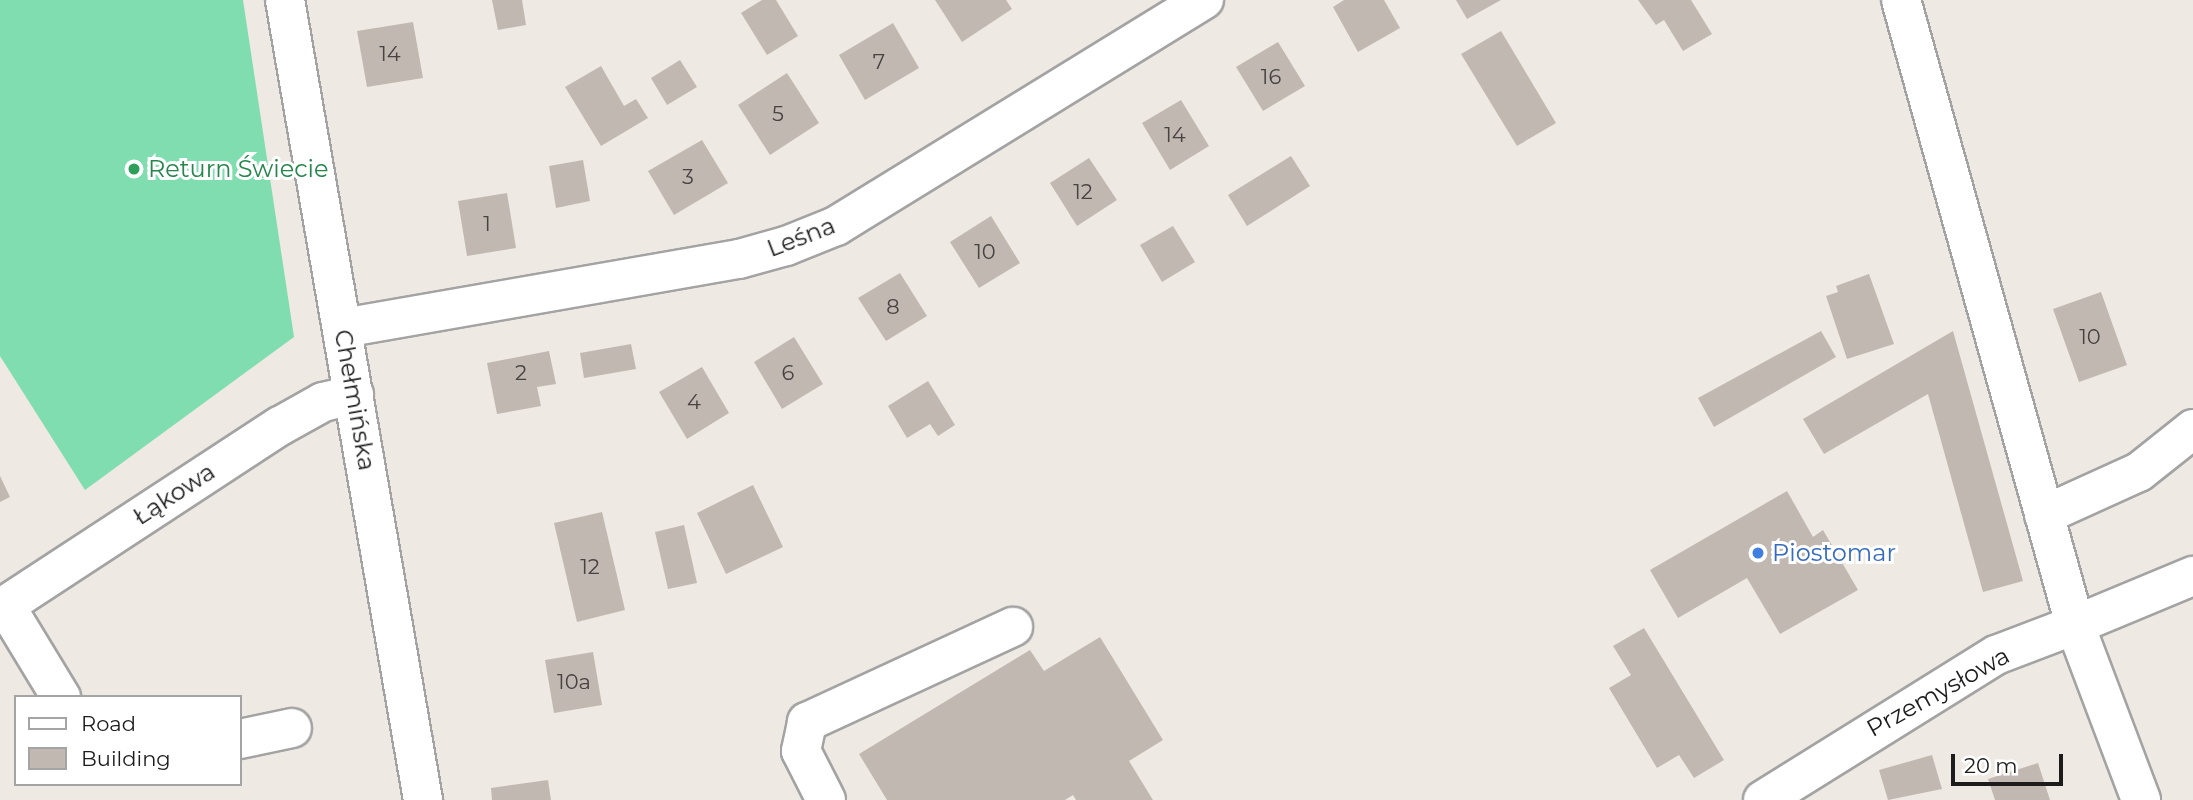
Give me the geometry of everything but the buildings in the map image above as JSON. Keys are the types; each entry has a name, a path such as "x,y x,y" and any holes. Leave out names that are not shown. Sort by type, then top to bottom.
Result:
{"street":[{"name":"Chełmińska","path":"285,0 423,800"},
{"name":"Leśna","path":"343,328 739,259 786,246 836,226 1204,0"},
{"path":"1901,0 2075,625 2141,800"},
{"name":"Łąkowa","path":"3,607 280,426 323,402 354,395"},
{"path":"2044,515 2140,472 2193,429"},
{"name":"Przemysłowa","path":"1763,800 1996,655 2193,576"},
{"path":"3,607 60,695"},
{"path":"826,800 801,751 807,722 1013,626"},
{"path":"242,739 292,728"}],"green space":[{"name":"Return Świecie","path":"0,0 243,0 294,337 85,490 0,356"}],"place":[{"name":"Return Świecie","path":"134,169"},
{"name":"Piostomar","path":"1758,553"}]}
